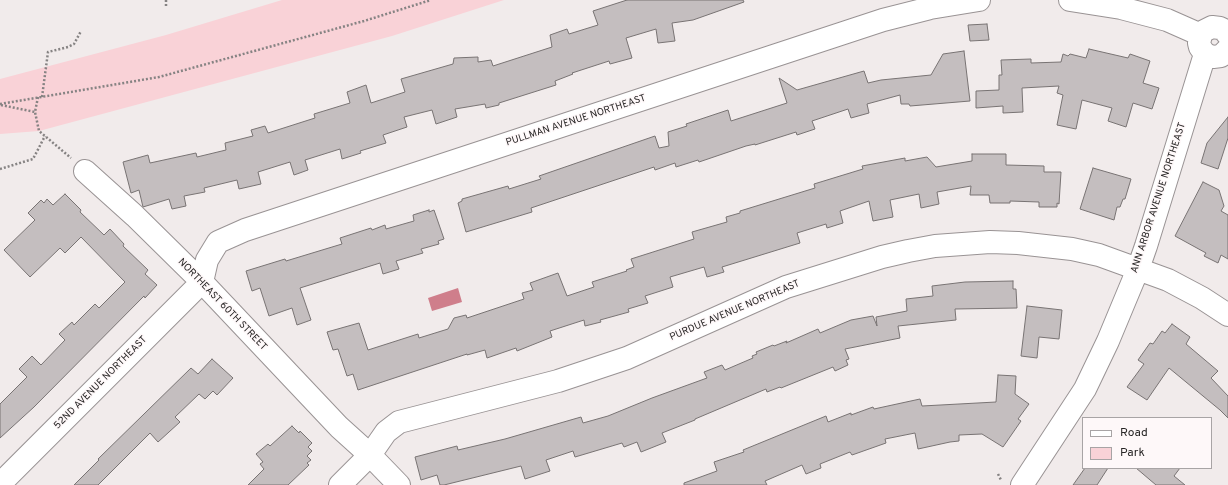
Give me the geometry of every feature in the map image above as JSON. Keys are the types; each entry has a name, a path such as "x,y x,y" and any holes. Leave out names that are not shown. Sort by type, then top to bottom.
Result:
{"street":[{"name":"PULLMAN AVENUE NORTHEAST","path":"202,282 207,260 218,242 245,230 883,20 930,8 978,0"},
{"path":"1070,0 1121,8 1167,20 1203,44 1213,57 1217,57 1225,53 1228,49"},
{"path":"1203,44 1208,28 1216,27 1224,30 1228,35"},
{"name":"ANN ARBOR AVENUE NORTHEAST","path":"1022,485 1085,389 1108,341 1138,269 1203,44"},
{"name":"NORTHEAST 60TH STREET","path":"85,171 202,282 339,427 370,455 399,485"},
{"name":"PURDUE AVENUE NORTHEAST","path":"340,485 370,455 386,432 399,422 558,381 627,358 786,287 882,257 935,246 976,243 1018,243 1072,249 1099,255 1168,280 1202,298 1228,315"},
{"name":"52ND AVENUE NORTHEAST","path":"0,484 202,282"}],"path":[{"path":"166,0 166,8"},
{"path":"0,104 159,77 364,21 430,0"},
{"path":"42,97 48,52 74,44 81,31"},
{"path":"38,97 35,112 39,131 85,171"},
{"path":"0,104 35,112"},
{"path":"0,169 33,159 46,136"},
{"path":"998,474 1001,480"}],"green space":[{"path":"282,0 504,0 392,36 39,131 0,134 0,79 166,35"}],"shaded area":[{"path":"458,288 462,302 432,311 428,298"}],"building":[{"path":"627,0 743,0 744,2 693,20 672,23 675,41 658,43 656,29 626,38 632,58 610,64 609,61 572,73 573,74 555,81 556,85 499,103 499,105 486,108 485,104 455,109 457,117 436,124 432,110 404,117 407,127 383,135 386,143 360,151 361,153 342,159 340,149 305,160 308,170 294,175 290,162 258,172 261,184 239,189 237,180 204,188 205,192 184,196 186,206 172,209 169,199 143,207 139,190 131,193 123,162 148,155 150,163 196,153 197,157 226,150 225,143 253,136 251,130 265,126 268,133 315,118 314,114 350,103 347,92 366,85 371,103 405,92 401,79 453,64 454,58 478,57 478,62 491,60 493,66 552,47 550,35 567,29 569,34 598,25 593,11"},
{"path":"987,24 989,40 970,41 968,25"},
{"path":"1089,49 1128,58 1130,54 1150,61 1143,83 1159,88 1152,109 1133,103 1126,127 1108,121 1112,108 1082,100 1076,129 1057,125 1063,95 1057,93 1059,86 1022,88 1023,112 1003,113 1003,106 976,108 976,91 999,90 999,75 1002,75 1001,60 1031,59 1031,63 1061,62 1063,54 1086,58"},
{"path":"964,51 970,101 910,106 909,104 901,104 900,95 867,104 869,113 851,118 848,109 812,121 815,129 797,135 796,132 755,145 746,146 699,162 698,160 676,167 675,163 655,170 654,167 531,208 532,212 466,232 458,203 462,201 462,199 508,186 509,189 541,179 539,176 655,136 659,148 669,146 668,132 687,126 686,124 728,110 731,121 787,103 779,78 797,90 864,71 868,83 881,80 931,75 943,54"},
{"path":"1228,117 1228,138 1218,169 1201,163 1207,143"},
{"path":"972,154 1006,154 1006,165 1044,166 1044,172 1061,172 1059,204 1057,203 1057,207 1039,207 1039,202 1010,201 1010,203 990,203 989,195 970,195 971,186 937,192 939,204 921,208 919,194 890,200 893,217 873,221 869,201 840,211 843,223 827,228 826,224 797,233 800,243 722,267 724,272 707,277 704,267 670,277 673,287 645,296 648,303 628,309 629,312 585,326 584,320 550,331 552,337 517,351 516,348 487,358 485,350 467,354 358,390 353,374 347,376 338,349 333,350 327,332 359,323 368,350 418,334 419,338 448,329 454,318 466,315 467,318 524,299 522,293 533,290 530,283 558,273 567,296 594,287 592,282 627,271 626,270 634,267 631,259 694,239 692,232 727,222 726,217 740,213 740,211 815,188 814,184 863,169 862,166 905,158 905,161 927,157 936,167 972,161"},
{"path":"1093,168 1131,179 1125,199 1123,199 1120,207 1117,207 1114,220 1080,209"},
{"path":"1203,182 1219,190 1224,206 1221,211 1228,215 1228,259 1221,255 1218,263 1204,256 1206,253 1175,236"},
{"path":"65,194 81,210 80,212 104,235 110,229 124,244 123,246 148,270 145,274 157,285 145,298 144,296 34,407 0,438 0,404 27,377 19,369 32,356 41,365 65,340 59,334 72,322 74,325 95,304 99,308 125,282 81,237 65,253 60,248 30,277 4,250 35,220 28,213 41,200 44,203 47,199 53,205"},
{"path":"429,210 429,212 434,210 444,239 438,241 439,244 421,249 423,253 396,261 399,269 383,274 380,263 300,288 311,320 297,325 292,308 269,316 260,288 252,291 246,271 285,259 286,261 342,244 340,238 371,228 372,230 385,225 386,229 414,221 413,215"},
{"path":"1013,281 1013,289 1016,289 1017,308 955,309 956,320 898,326 900,338 845,349 849,359 846,360 848,365 835,371 833,367 781,388 780,387 767,392 766,389 662,433 666,442 641,452 637,442 624,447 622,443 575,457 573,451 546,460 550,471 525,479 521,466 444,485 440,485 437,475 421,480 415,457 457,446 458,450 505,439 581,417 583,423 608,416 707,378 704,372 722,365 725,370 753,358 752,356 757,354 756,352 787,341 786,343 818,329 820,333 851,320 873,316 877,326 876,317 907,311 906,299 933,296 932,286 965,282"},
{"path":"1027,306 1062,310 1059,339 1039,337 1037,358 1021,356"},
{"path":"1172,324 1190,337 1186,344 1218,371 1211,378 1228,396 1228,418 1169,368 1147,400 1127,387 1144,364 1138,360 1150,343 1153,344 1162,331 1165,333"},
{"path":"212,359 233,378 217,395 213,391 205,399 199,394 175,417 180,422 158,442 150,433 98,485 74,485 99,460 98,459 191,368 198,374"},
{"path":"998,375 1016,376 1015,394 1029,404 1018,419 1021,421 1003,447 982,434 959,435 959,441 918,449 915,433 885,439 886,443 852,455 850,452 820,464 821,468 806,474 802,465 765,481 767,485 684,485 684,483 717,471 714,462 744,452 743,450 826,416 828,422 851,413 851,415 873,407 874,409 920,399 922,406 996,402"},
{"path":"292,426 299,433 300,431 312,443 308,447 312,451 307,456 311,460 307,463 309,465 288,485 248,485 264,469 260,464 263,462 256,454 268,444 270,446"},
{"path":"1084,469 1107,469 1097,485 1073,485"},
{"path":"1137,469 1179,469 1174,476 1185,485 1156,485"}]}
